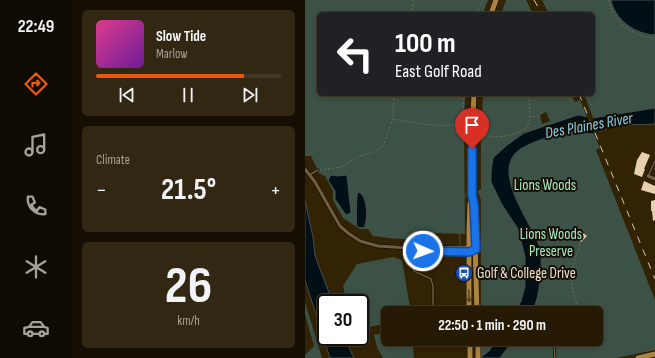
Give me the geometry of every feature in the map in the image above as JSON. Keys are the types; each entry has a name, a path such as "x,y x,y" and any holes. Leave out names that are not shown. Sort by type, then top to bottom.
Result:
{"main road":[{"path":"492,12 496,0"},
{"path":"474,96 472,127 472,195 474,204 476,249 477,306"},
{"path":"469,306 470,204 472,195"},
{"path":"470,346 470,358"},
{"path":"478,346 478,358"},
{"path":"638,358 655,354"}],"street":[{"path":"305,169 321,192 336,220 348,233 360,241 378,246 476,249"},
{"path":"648,176 655,179"}],"lane":[{"path":"648,176 655,160"},
{"path":"310,175 318,170"},
{"path":"409,248 409,258 414,271 431,280 433,286 433,306"},
{"path":"554,346 555,358"}],"path":[{"path":"412,12 413,0"},
{"path":"477,12 483,0"},
{"path":"609,0 610,7 616,18 625,27 650,38 655,38"},
{"path":"318,170 341,167 359,156 372,152 383,146 393,119 394,96"},
{"path":"463,122 464,96"},
{"path":"472,134 491,137 515,134 527,128 529,117 529,96"},
{"path":"529,117 540,116"},
{"path":"393,119 452,126 463,122"},
{"path":"463,122 472,127"},
{"path":"579,244 572,269 571,285 579,306"}],"green space":[{"path":"305,0 488,0 484,12 317,12 317,96 465,96 465,234 432,233 430,237 417,239 394,239 373,236 368,229 360,229 343,218 333,200 333,191 325,176 319,173 311,156 305,156"},
{"path":"506,0 526,0 532,12 502,12"},
{"path":"542,0 655,0 655,108 593,118 585,96 595,96 595,12 548,12"},
{"name":"Lions Woods Preserve","path":"483,96 572,96 575,102 580,100 587,117 578,115 531,143 572,131 594,134 600,148 596,150 655,300 655,350 616,358 481,358 481,346 603,346 603,306 481,306 481,200 478,191 481,189","holes":["546,112 550,121 542,124 540,115"]},
{"path":"393,257 402,260 410,306 381,306 381,324 369,327 369,294 345,294 343,286 357,264"},
{"path":"305,302 317,346 318,346 322,358 305,358 305,355 314,346 305,314"},
{"path":"381,334 381,346 413,346 414,358 383,358 377,347 374,335"}],"water":[{"path":"611,0 655,0 655,35 640,32 627,25 617,14"},
{"name":"Des Plaines River","path":"655,108 655,124 613,126 593,134 575,131 566,132 548,137 526,146 514,155 509,166 510,180 514,194 535,237 541,253 540,283 535,305 518,306 525,286 525,257 518,229 501,203 491,182 493,158 524,133 578,115 593,118"},
{"path":"331,175 347,176 351,213 346,215 335,199 335,191 328,180"},
{"path":"358,192 364,198 366,208 364,228 357,227 356,209"},
{"path":"305,201 313,237 315,256 330,294 317,294 317,317 305,280"},
{"path":"326,346 348,346 354,358 330,358"},
{"path":"493,346 509,346 500,358 480,358"}],"pier":[{"path":"586,114 592,115 600,134 595,135"}],"building":[{"path":"642,152 650,155 642,177 634,174 637,160"},
{"path":"644,181 655,186 655,194 641,190"},
{"path":"655,200 655,220 653,221 651,201"},
{"path":"583,233 587,236 581,242 578,239"}],"waterway":[{"path":"478,193 495,191"},
{"path":"460,245 460,210 467,193"}],"railway":[{"path":"534,0 541,12"},
{"path":"580,96 655,279"}],"place":[{"name":"Golf & College Drive","path":"464,273"}],"route":[{"path":"423,251 469,252 476,249 474,204 472,195 472,149"}],"park label":[{"name":"Lions Woods","path":"545,185"}]}
